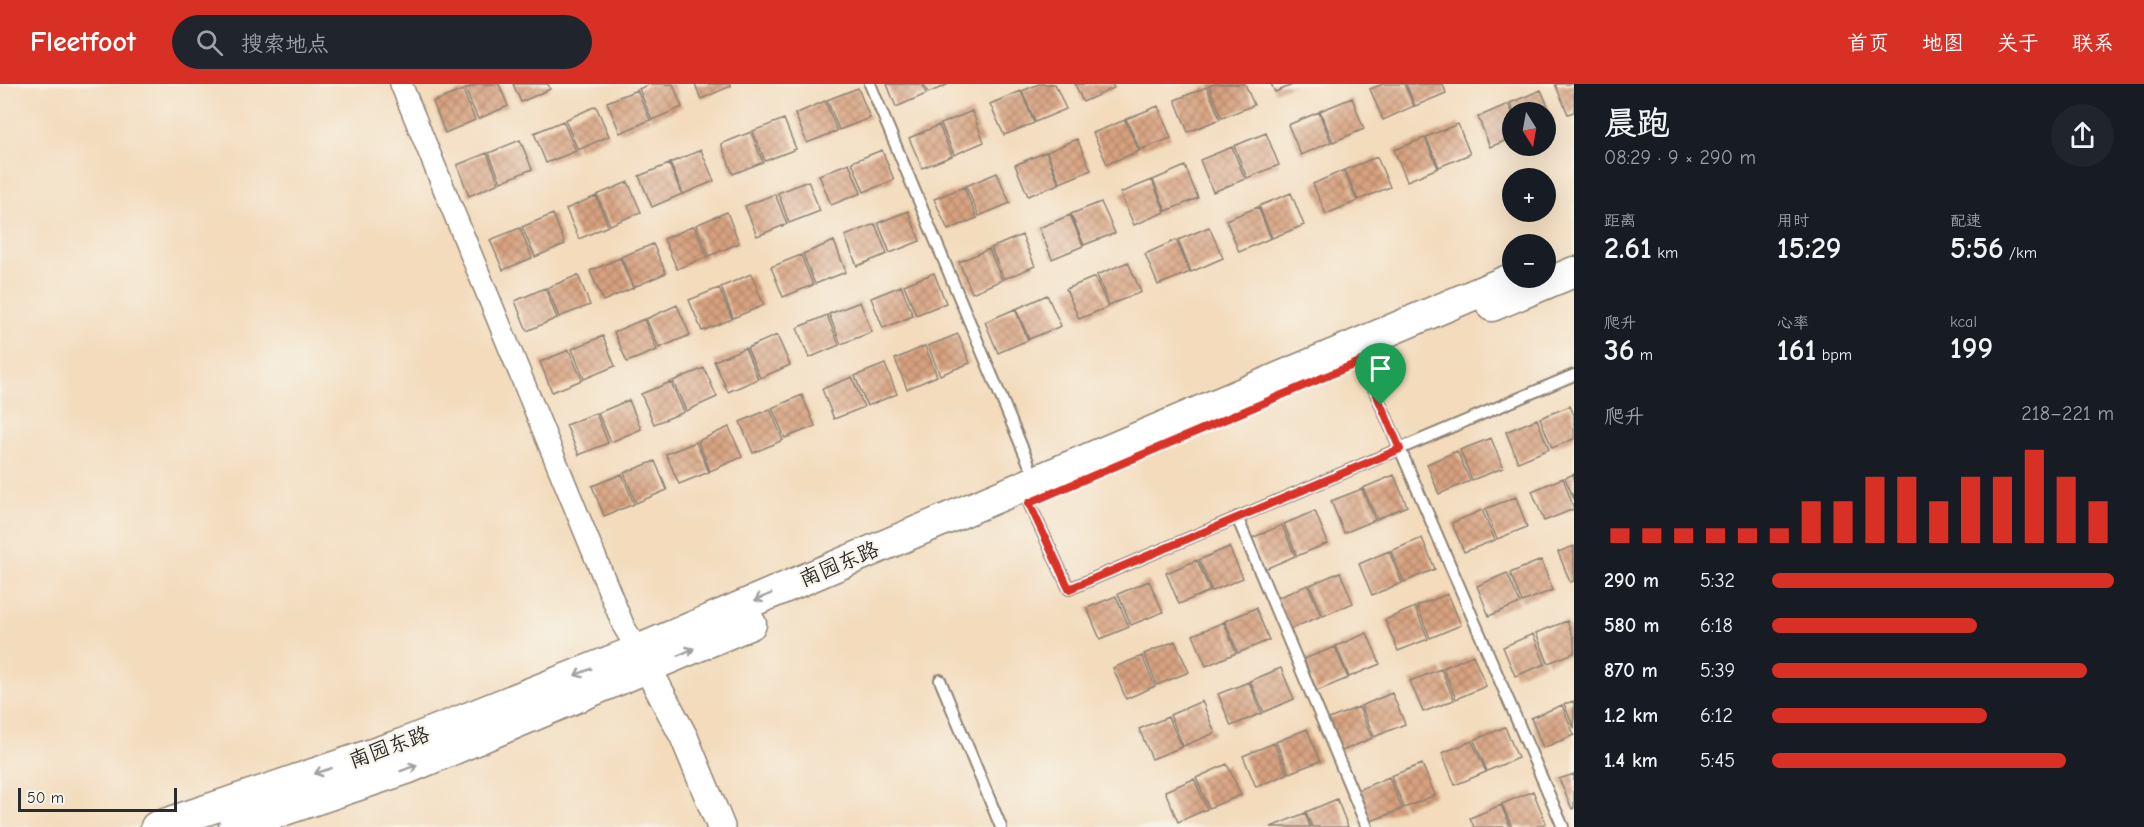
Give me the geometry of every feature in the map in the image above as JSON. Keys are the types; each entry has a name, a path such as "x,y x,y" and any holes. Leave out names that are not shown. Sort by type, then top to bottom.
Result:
{"main road":[{"path":"1556,259 1574,251"},
{"name":"南园东路","path":"156,827 644,659 1029,503 1574,272"},
{"name":"南园东路","path":"234,827 409,768 644,659 1502,283"}],"street":[{"path":"401,84 624,627 644,659 684,737 721,827"}],"lane":[{"path":"870,84 1029,464"},
{"path":"1362,361 1563,827"},
{"path":"1029,503 1069,589 1574,375"},
{"path":"1236,517 1367,827"},
{"path":"940,680 1001,827"}],"building":[{"path":"478,84 499,84 508,106 478,119 465,89"},
{"path":"513,84 548,84 550,89 521,102"},
{"path":"650,84 673,84 682,107 652,120 639,89"},
{"path":"695,84 730,84 731,86 701,99"},
{"path":"887,84 922,84 926,94 896,107"},
{"path":"924,84 949,84 928,93"},
{"path":"1039,84 1055,84 1066,109 1035,122 1022,91"},
{"path":"1075,84 1112,84 1114,88 1083,102"},
{"path":"1245,84 1254,105 1222,118 1209,86"},
{"path":"1271,84 1295,84 1275,92"},
{"path":"1383,84 1404,84 1414,106 1383,120 1370,89"},
{"path":"1406,84 1443,84 1446,93 1415,106"},
{"path":"1555,84 1574,84 1574,112 1568,114"},
{"path":"1207,87 1220,119 1188,132 1175,100"},
{"path":"858,88 870,118 839,130 827,100"},
{"path":"463,90 475,120 445,133 433,102"},
{"path":"637,90 650,120 620,133 607,102"},
{"path":"1541,90 1546,102 1512,102"},
{"path":"1021,91 1034,123 1004,135 990,104"},
{"path":"1352,98 1364,129 1333,142 1320,111"},
{"path":"825,101 837,131 807,143 795,114"},
{"path":"596,106 609,136 578,150 565,120"},
{"path":"1158,106 1171,138 1140,150 1126,119"},
{"path":"1502,107 1502,142 1490,147 1478,117"},
{"path":"972,111 984,142 954,155 941,124"},
{"path":"1319,112 1331,142 1301,155 1288,125"},
{"path":"784,119 796,149 765,161 753,131"},
{"path":"1125,120 1139,151 1107,164 1093,133"},
{"path":"563,121 576,151 546,163 534,133"},
{"path":"1458,124 1470,154 1439,167 1426,137"},
{"path":"939,125 952,156 922,168 909,138"},
{"path":"751,132 763,162 733,174 721,144"},
{"path":"1266,133 1279,165 1247,178 1234,146"},
{"path":"1425,138 1438,168 1407,181 1394,150"},
{"path":"1077,139 1091,170 1060,183 1047,152"},
{"path":"520,140 532,169 501,182 489,153"},
{"path":"1232,147 1245,179 1213,192 1200,160"},
{"path":"701,150 714,181 683,194 670,163"},
{"path":"882,150 894,180 864,192 852,162"},
{"path":"1046,152 1059,184 1028,196 1015,165"},
{"path":"487,153 499,183 469,196 457,165"},
{"path":"1377,157 1390,187 1358,200 1345,170"},
{"path":"849,163 861,193 831,205 819,175"},
{"path":"669,164 682,194 652,207 639,176"},
{"path":"1185,166 1198,198 1166,211 1153,180"},
{"path":"1344,170 1357,201 1326,214 1313,184"},
{"path":"997,173 1010,203 979,216 966,186"},
{"path":"1152,180 1165,212 1134,225 1120,193"},
{"path":"808,181 820,211 789,223 778,193"},
{"path":"628,182 641,212 610,225 597,195"},
{"path":"964,187 977,218 948,230 934,199"},
{"path":"1291,193 1304,225 1272,238 1259,206"},
{"path":"775,194 787,224 757,236 745,206"},
{"path":"596,196 608,226 579,239 566,209"},
{"path":"1101,202 1115,233 1084,245 1071,214"},
{"path":"1258,207 1271,238 1239,252 1226,220"},
{"path":"908,211 920,241 890,253 878,223"},
{"path":"727,212 739,243 709,256 696,225"},
{"path":"553,214 565,244 535,257 522,227"},
{"path":"1070,215 1083,246 1052,259 1039,228"},
{"path":"875,224 887,254 857,266 845,236"},
{"path":"694,226 707,257 677,269 664,239"},
{"path":"1209,227 1223,258 1191,272 1178,240"},
{"path":"520,228 532,258 503,270 490,240"},
{"path":"1022,235 1035,266 1004,279 991,248"},
{"path":"1176,240 1190,272 1158,285 1145,254"},
{"path":"834,241 846,272 815,284 803,254"},
{"path":"653,244 666,273 634,287 621,257"},
{"path":"989,249 1002,280 972,293 959,262"},
{"path":"801,255 813,285 783,297 771,267"},
{"path":"620,258 633,288 603,301 590,271"},
{"path":"1128,262 1141,292 1109,305 1097,275"},
{"path":"934,273 946,303 916,315 904,285"},
{"path":"751,274 764,305 733,318 721,287"},
{"path":"578,275 590,305 559,317 547,288"},
{"path":"1095,277 1108,307 1079,319 1066,289"},
{"path":"901,286 913,316 883,328 871,298"},
{"path":"545,288 557,318 527,331 515,301"},
{"path":"719,288 732,319 702,331 689,300"},
{"path":"1047,295 1061,326 1029,339 1016,309"},
{"path":"860,302 872,332 841,344 829,314"},
{"path":"677,305 690,335 659,348 646,319"},
{"path":"1015,309 1028,340 998,353 985,322"},
{"path":"827,315 839,345 809,358 797,328"},
{"path":"644,319 657,350 627,362 614,332"},
{"path":"958,334 970,363 940,375 928,346"},
{"path":"777,335 790,365 760,378 747,348"},
{"path":"603,336 615,366 584,379 572,349"},
{"path":"925,346 937,376 907,389 895,359"},
{"path":"745,348 758,379 728,392 714,361"},
{"path":"569,350 582,380 552,392 540,362"},
{"path":"885,364 897,394 867,406 855,376"},
{"path":"704,368 717,397 686,411 673,381"},
{"path":"852,377 864,407 834,419 822,389"},
{"path":"671,382 684,412 654,424 641,394"},
{"path":"802,395 815,426 785,438 772,408"},
{"path":"629,400 641,429 611,442 598,413"},
{"path":"1570,406 1574,415 1574,439 1552,448 1540,418"},
{"path":"770,409 783,440 753,453 740,422"},
{"path":"596,413 608,443 579,455 566,425"},
{"path":"1537,419 1549,449 1518,462 1506,432"},
{"path":"729,427 742,457 710,471 698,441"},
{"path":"1491,438 1503,468 1472,480 1460,450"},
{"path":"696,442 709,472 679,484 666,454"},
{"path":"1457,451 1470,481 1439,494 1427,464"},
{"path":"655,461 667,490 636,503 624,473"},
{"path":"622,474 634,504 604,516 592,486"},
{"path":"1574,474 1574,499 1565,478"},
{"path":"1394,475 1407,506 1377,519 1363,488"},
{"path":"1563,478 1574,509 1544,521 1532,491"},
{"path":"1362,489 1375,520 1344,533 1331,501"},
{"path":"1516,497 1527,527 1497,539 1485,509"},
{"path":"1482,510 1495,540 1464,552 1452,523"},
{"path":"1315,511 1328,543 1297,556 1284,524"},
{"path":"1282,525 1295,556 1265,569 1252,538"},
{"path":"1422,538 1435,569 1404,582 1391,551"},
{"path":"1574,546 1574,581 1570,582 1558,552"},
{"path":"1229,547 1243,578 1212,591 1199,560"},
{"path":"1389,551 1402,583 1372,595 1359,564"},
{"path":"1197,560 1210,591 1179,604 1166,573"},
{"path":"1541,560 1553,590 1522,602 1510,573"},
{"path":"1340,572 1353,603 1323,616 1310,585"},
{"path":"1507,573 1520,603 1489,616 1477,586"},
{"path":"1149,581 1163,612 1131,625 1118,594"},
{"path":"1308,585 1321,616 1290,629 1277,598"},
{"path":"1448,594 1461,625 1430,638 1417,606"},
{"path":"1116,596 1129,627 1100,639 1087,608"},
{"path":"1415,607 1428,639 1398,651 1385,620"},
{"path":"1256,608 1269,640 1238,653 1225,621"},
{"path":"1567,621 1574,639 1574,653 1548,663 1536,633"},
{"path":"1224,622 1236,653 1206,666 1193,635"},
{"path":"1367,633 1380,664 1349,677 1336,646"},
{"path":"1533,634 1545,664 1515,676 1503,647"},
{"path":"1175,641 1189,672 1157,685 1144,654"},
{"path":"1335,647 1348,678 1317,691 1304,659"},
{"path":"1473,655 1486,686 1456,699 1443,668"},
{"path":"1142,656 1155,686 1126,699 1113,668"},
{"path":"1281,668 1294,699 1264,712 1250,681"},
{"path":"1441,669 1454,700 1423,712 1410,681"},
{"path":"1249,682 1262,713 1231,726 1218,694"},
{"path":"1392,693 1405,724 1374,737 1361,706"},
{"path":"1202,701 1215,733 1183,746 1170,715"},
{"path":"1574,701 1574,728 1564,704"},
{"path":"1562,705 1574,735 1543,748 1531,718"},
{"path":"1359,707 1372,738 1342,751 1329,719"},
{"path":"1168,717 1182,747 1152,759 1139,729"},
{"path":"1505,727 1518,758 1487,771 1474,740"},
{"path":"1307,729 1320,761 1289,773 1276,742"},
{"path":"1472,741 1486,772 1455,785 1442,753"},
{"path":"1274,743 1287,774 1256,787 1243,756"},
{"path":"1227,764 1241,795 1209,808 1196,778"},
{"path":"1422,764 1435,795 1404,808 1391,776"},
{"path":"1574,774 1574,808 1572,809 1559,779"},
{"path":"1389,777 1402,809 1371,821 1358,790"},
{"path":"1194,779 1207,809 1178,822 1165,791"},
{"path":"1533,791 1546,823 1535,827 1512,827 1502,804"},
{"path":"1337,799 1348,827 1312,827 1306,812"},
{"path":"1501,805 1510,827 1474,827 1470,818"},
{"path":"1305,813 1310,827 1271,827"}],"route":[{"path":"1362,361 1381,405 1400,449 1069,589 1029,503 1362,361"}]}
